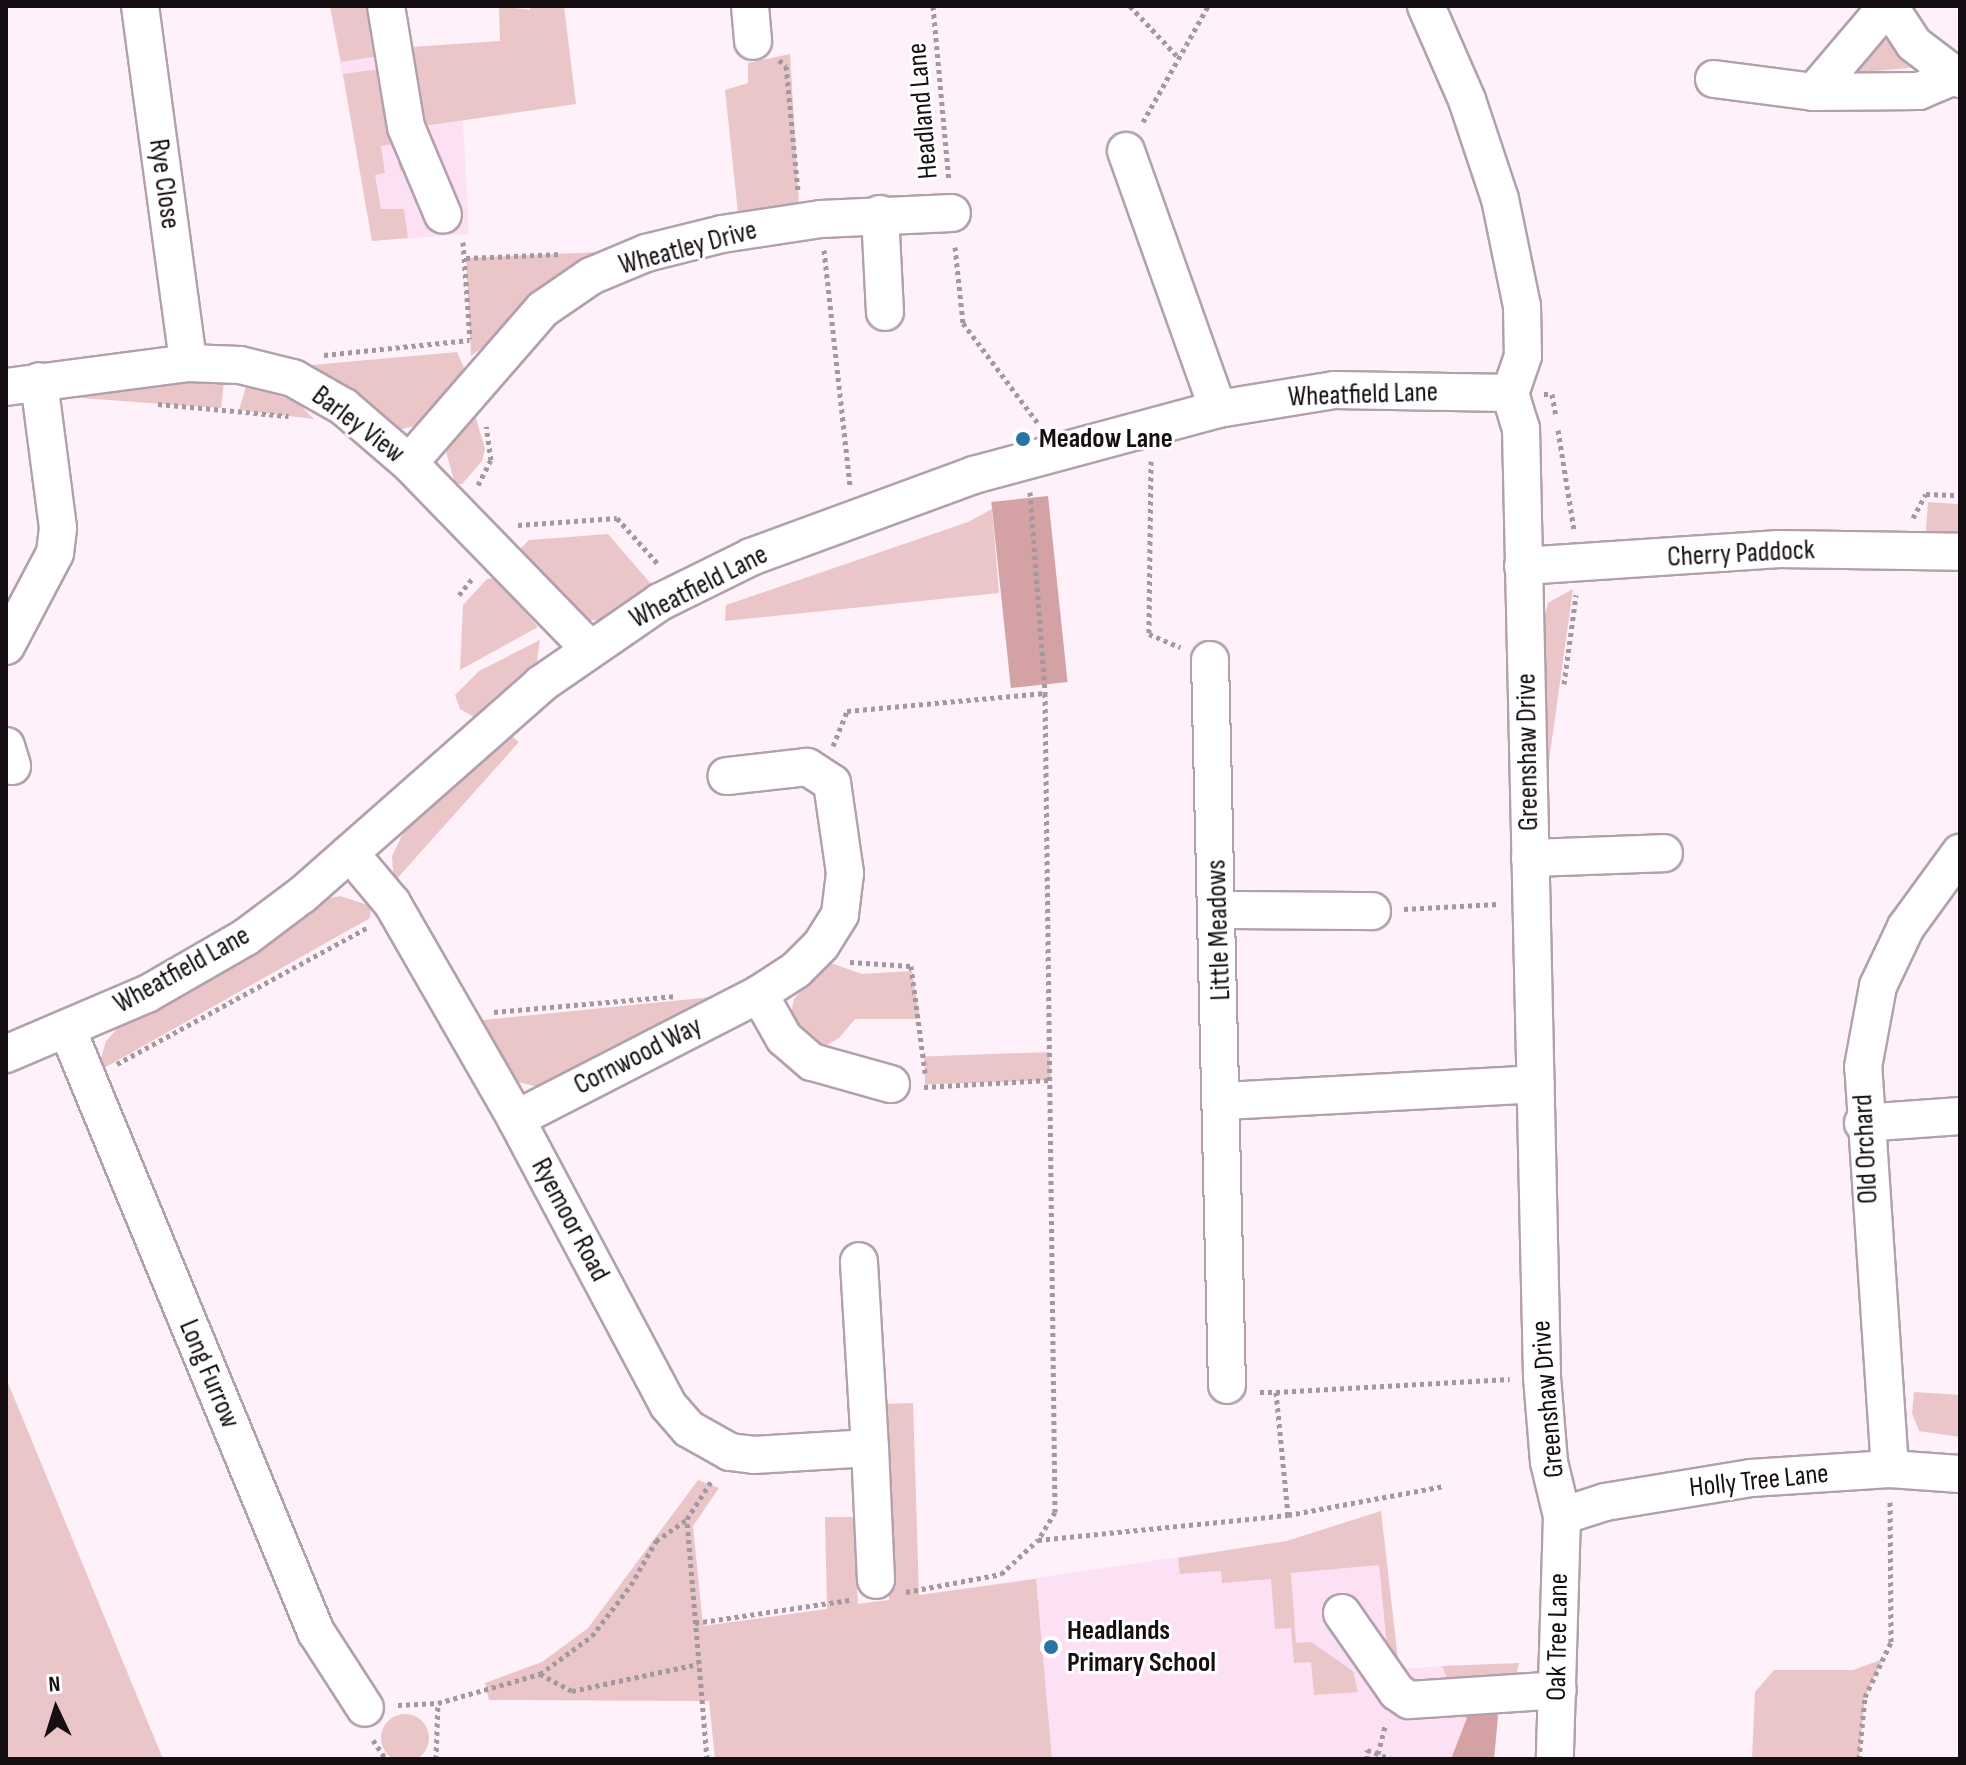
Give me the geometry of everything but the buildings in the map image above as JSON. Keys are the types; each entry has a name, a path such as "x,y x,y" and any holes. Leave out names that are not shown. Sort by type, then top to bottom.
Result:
{"street":[{"name":"Rye Close","path":"140,6 188,363"},
{"path":"386,6 406,127 443,215"},
{"path":"1426,6 1467,100 1500,199 1522,306 1523,356 1510,393"},
{"path":"1814,92 1888,6 1914,44 1957,78"},
{"path":"1714,79 1814,92 1919,91 1957,78"},
{"path":"1126,151 1218,409"},
{"name":"Wheatley Drive","path":"409,463 543,309 591,276 646,253 811,220 880,214 952,213"},
{"path":"880,214 885,312"},
{"name":"Barley View","path":"22,384 188,363 240,365 293,378 344,407 409,463 589,648"},
{"path":"6,646 17,602 55,553 58,528 22,384"},
{"name":"Wheatfield Lane","path":"6,1054 68,1031 147,994 246,937 350,853 501,717 589,648 660,602 853,516 1035,457 1218,409 1334,390 1510,393"},
{"name":"Greenshaw Drive","path":"1510,393 1521,428 1542,1377 1549,1462 1562,1516"},
{"name":"Cherry Paddock","path":"1523,566 1779,549 1960,552"},
{"name":"Little Meadows","path":"1210,660 1202,759 1218,910 1224,1101 1217,1367"},
{"path":"727,776 807,767 822,772"},
{"name":"Cornwood Way","path":"516,1119 759,994 796,970 821,945 840,914 845,873 832,783 822,772"},
{"name":"Ryemoor Road","path":"350,853 386,896 457,1015 516,1119 668,1405 689,1429 730,1452"},
{"path":"1530,858 1664,853"},
{"name":"Old Orchard","path":"1890,1469 1863,1123 1863,1067 1878,986 1906,927 1960,853"},
{"path":"1218,910 1372,911"},
{"path":"759,994 784,1038 812,1062 908,1085"},
{"name":"Long Furrow","path":"68,1031 86,1081 316,1632 365,1708"},
{"path":"1224,1101 1536,1084"},
{"path":"1863,1123 1960,1116"},
{"path":"859,1261 876,1580"},
{"path":"730,1452 870,1448"},
{"name":"Holly Tree Lane","path":"1562,1516 1605,1502 1751,1478 1890,1469 1960,1474"},
{"name":"Oak Tree Lane","path":"1555,1759 1562,1516"},
{"path":"1342,1613 1397,1692 1409,1700 1558,1690"}],"path":[{"name":"Headland Lane","path":"933,6 963,323 1037,418 1030,492 1045,693 1055,1512 1038,1540 1288,1515"},
{"path":"1130,6 1179,58"},
{"path":"1126,151 1208,6"},
{"path":"752,23 786,66 853,516"},
{"path":"443,215 465,245 473,388 484,413 491,460 462,516"},
{"path":"466,258 570,254"},
{"path":"293,378 306,357 470,340"},
{"path":"143,402 299,417"},
{"path":"1151,427 1149,634 1210,660"},
{"path":"1895,551 1926,494 1960,495"},
{"path":"459,595 516,525 617,518 669,573"},
{"path":"822,772 847,711 1045,693"},
{"path":"86,1081 374,924 386,896"},
{"path":"1372,911 1502,904 1532,921"},
{"path":"821,945 849,961 911,966 908,1085 1051,1080"},
{"path":"457,1015 693,995"},
{"path":"1217,1367 1240,1392 1542,1377"},
{"path":"1276,1392 1288,1515 1444,1486"},
{"path":"436,1759 438,1703 540,1674 592,1636 631,1585 656,1541 687,1519 730,1452"},
{"path":"1859,1759 1865,1697 1891,1642 1890,1469"},
{"path":"687,1519 707,1759"},
{"path":"540,1674 572,1691 698,1664"},
{"path":"1367,1759 1367,1750 1392,1759"}],"shaded area":[{"path":"330,6 407,6 417,126 463,120 469,234 372,241"},
{"path":"330,6 378,6 386,55 341,62"},
{"path":"499,6 530,10 530,6 564,6 576,104 417,127 410,47 500,41"},
{"path":"1882,35 1910,68 1851,73"},
{"path":"790,54 799,203 738,213 725,90 748,83 748,63"},
{"path":"387,68 410,168 400,171 395,144 381,146 385,173 375,175 381,209 404,209 408,238 372,241 343,74"},
{"path":"600,252 604,256 471,356 466,258"},
{"path":"457,352 466,372 418,425 402,429 387,430 369,413 371,404 312,365"},
{"path":"168,378 224,381 221,408 80,398"},
{"path":"247,383 298,403 314,419 239,410"},
{"path":"475,415 485,449 482,461 462,484 455,484 446,452"},
{"path":"1048,496 1068,682 1011,688 991,502"},
{"path":"1928,502 1960,504 1957,539 1926,537"},
{"path":"992,509 999,593 725,621 726,605 968,522"},
{"path":"608,534 652,585 650,598 601,621 581,619 519,560 520,549 529,540"},
{"path":"495,578 538,627 460,670 463,605 487,579"},
{"path":"1573,589 1548,768 1544,618 1548,603"},
{"path":"540,640 537,661 522,682 474,717 460,709 455,695 479,671"},
{"path":"509,734 519,742 394,882 392,856 409,821"},
{"path":"340,896 371,906 370,918 97,1072 106,1041 117,1029 223,973 320,900"},
{"path":"828,962 862,974 912,971 920,1019 855,1019 839,1038 820,1049 789,1021 794,999"},
{"path":"712,997 542,1088 518,1082 505,1072 474,1021"},
{"path":"1050,1052 1051,1080 925,1084 924,1056"},
{"path":"6,1378 163,1759 6,1759"},
{"path":"1914,1392 1960,1395 1960,1437 1919,1431 1912,1413"},
{"path":"913,1403 919,1595 1036,1579 1052,1759 715,1759 709,1701 489,1700 485,1683 542,1662 588,1628 698,1480 719,1488 693,1526 703,1626 827,1609 825,1517 853,1517 858,1604 889,1600 884,1404"},
{"name":"Headlands Primary School","path":"1381,1511 1399,1669 1442,1666 1447,1678 1499,1696 1494,1759 715,1759 703,1627 1287,1541"},
{"path":"1381,1511 1399,1669 1389,1667 1379,1565 1291,1573 1296,1643 1311,1642 1353,1671 1358,1692 1314,1695 1311,1662 1294,1663 1291,1628 1275,1629 1271,1579 1222,1583 1221,1571 1180,1574 1178,1558 1287,1541"},
{"path":"1883,1659 1865,1697 1859,1759 1752,1759 1755,1692 1774,1670 1853,1670"},
{"path":"1519,1663 1515,1680 1457,1681 1447,1678 1442,1666"},
{"path":"1480,1705 1498,1716 1494,1759 1451,1759 1467,1718 1452,1708"},
{"path":"405,1714 414,1715 422,1721 428,1729 428,1747 422,1755 414,1761 405,1762 396,1761 388,1755 382,1747 381,1738 382,1729 388,1721 396,1715"}],"place":[{"name":"Meadow Lane","path":"1023,439"},
{"name":"Headlands Primary School","path":"1051,1647"}]}
